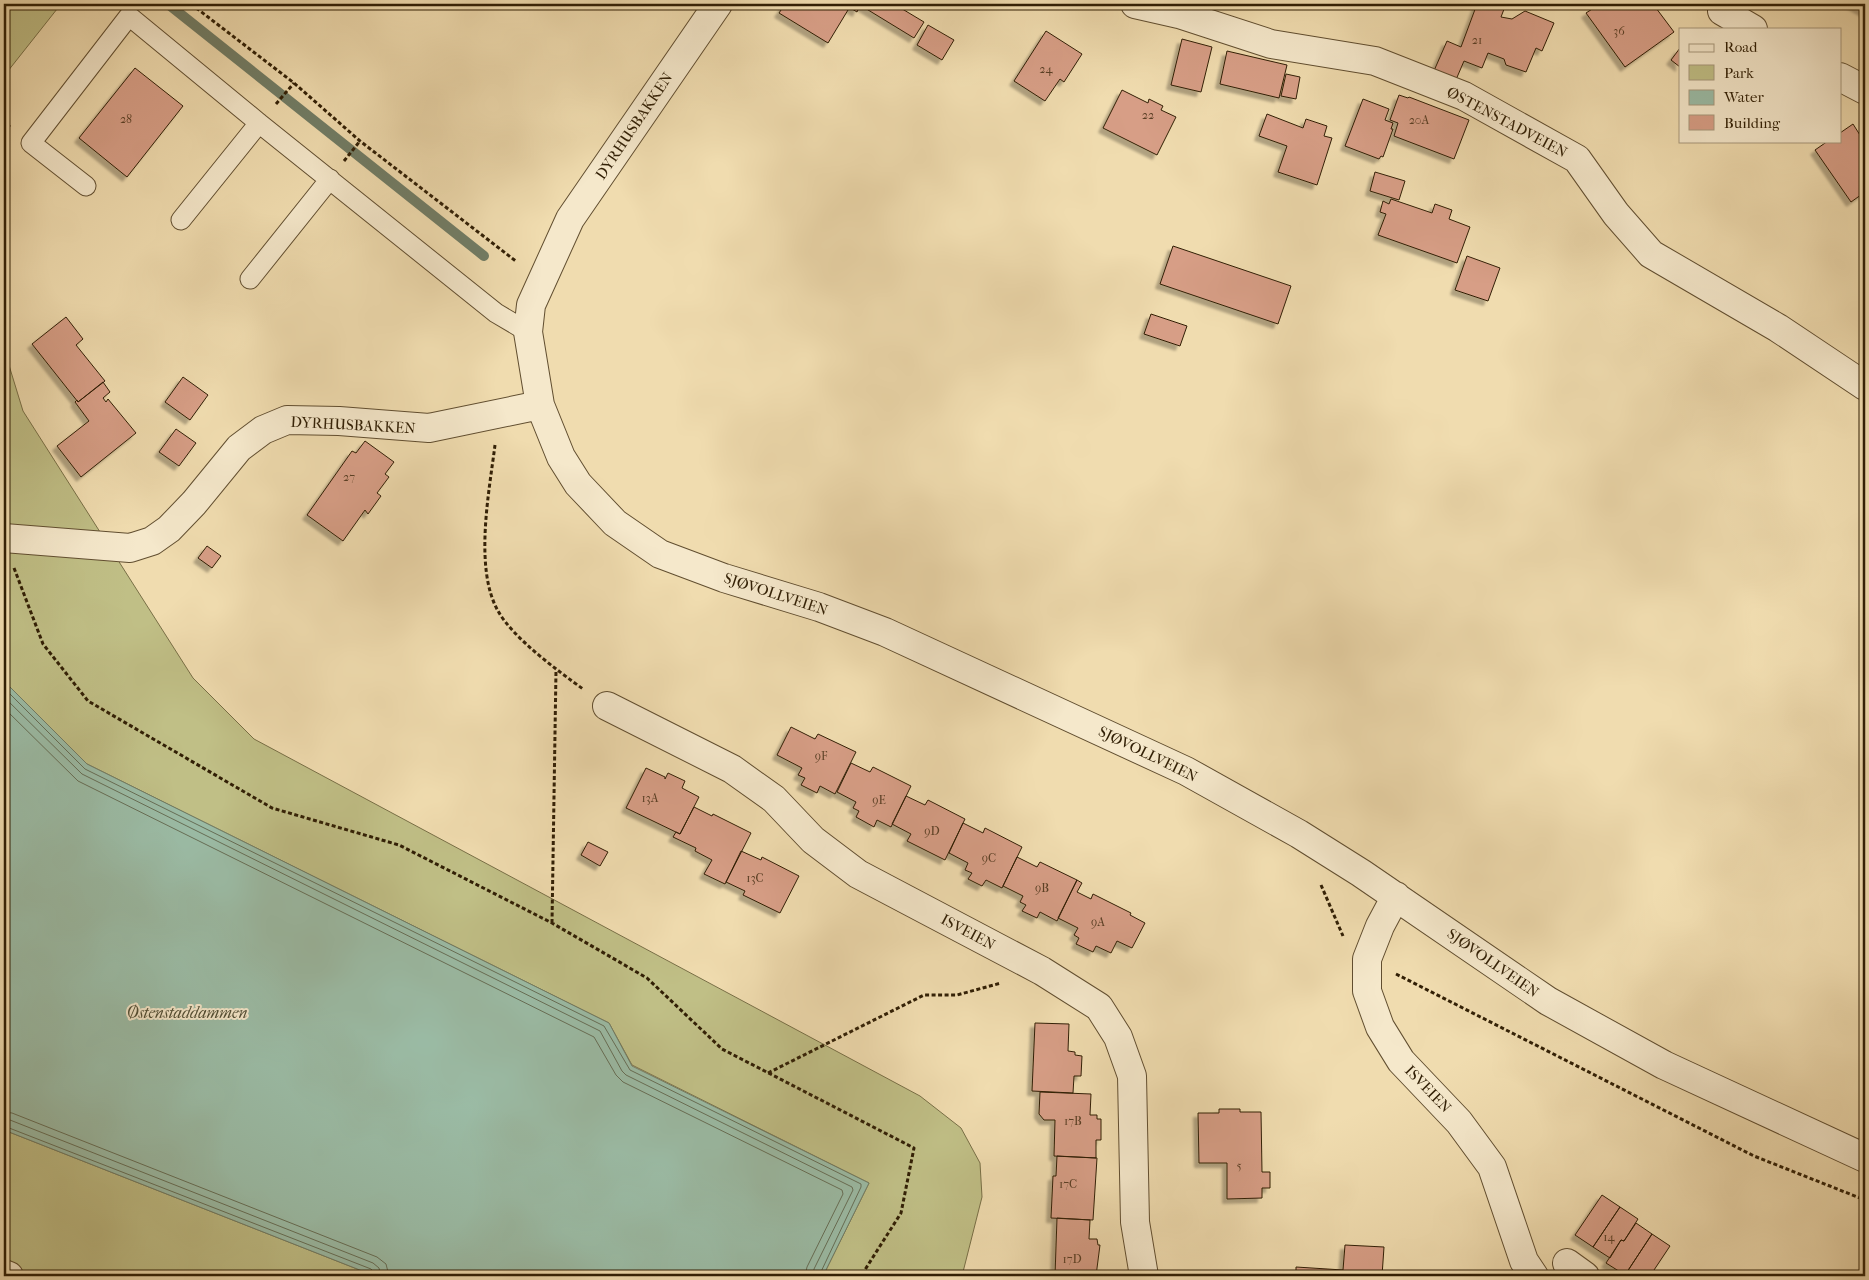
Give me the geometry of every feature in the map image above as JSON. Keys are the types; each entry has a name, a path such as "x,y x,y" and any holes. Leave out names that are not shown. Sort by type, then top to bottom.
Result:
{"street":[{"name":"DYRHUSBAKKEN","path":"536,293 570,220 718,4"},
{"name":"ØSTENSTADVEIEN","path":"1135,4 1179,14 1271,44 1375,61 1464,96 1577,159 1616,214 1651,254 1778,328 1865,386"},
{"path":"1722,11 1751,28"},
{"path":"1842,78 1865,90"},
{"name":"SJØVOLLVEIEN","path":"536,293 528,332 540,405 561,457 578,484 615,523 660,554 724,578 819,607 885,632 1186,771 1299,834 1396,896 1556,1006 1664,1065 1865,1158"},
{"name":"DYRHUSBAKKEN","path":"7,549 130,548 152,541 169,529 194,503 240,448 263,430 287,420 340,421 429,428 540,405"},
{"name":"ISVEIEN","path":"607,706 732,769 774,799 813,840 858,874 1042,971 1098,1007 1118,1037 1132,1076 1135,1222 1144,1276"},
{"name":"ISVEIEN","path":"1396,896 1380,926 1366,959 1367,991 1380,1027 1401,1061 1459,1122 1492,1167 1507,1206 1524,1261 1534,1276"},
{"path":"4,1274 9,1276"}],"lane":[{"path":"86,186 31,143 129,16 496,313 528,332"},
{"path":"181,220 259,123"},
{"path":"250,279 330,179"}],"path":[{"path":"4,11 8,4"},
{"path":"191,4 294,84 536,293"},
{"path":"498,415 484,548 491,590 498,611 519,636 556,670 607,706"},
{"path":"7,549 43,644 88,700 272,808 398,845 552,923 647,978 722,1049 914,1148 901,1213 861,1276"},
{"path":"552,923 556,670"},
{"path":"1318,878 1344,939 1366,959 1754,1156 1865,1200"},
{"path":"768,1073 924,995 957,995 1042,971"}],"green space":[{"path":"4,4 61,4 4,76"},
{"path":"4,349 23,411 193,678 254,739 920,1096 961,1128 980,1163 982,1197 962,1276 823,1276 869,1183 632,1065 609,1023 87,764 4,681"},
{"path":"4,1130 375,1276 4,1276"}],"water":[{"name":"Østenstaddammen","path":"4,681 87,764 609,1023 632,1066 869,1183 823,1276 375,1276 4,1130"}],"building":[{"path":"785,4 837,4 848,10 828,43 779,13"},
{"path":"844,4 894,4 924,22 914,38 860,5 857,12"},
{"path":"1477,4 1506,4 1501,17 1512,19 1525,11 1554,23 1542,51 1536,48 1526,72 1506,65 1504,59 1488,53 1482,68 1464,61 1455,82 1433,73 1447,41 1461,47"},
{"path":"1600,4 1653,4 1674,32 1625,67 1586,13"},
{"path":"1851,4 1865,4 1865,12"},
{"path":"928,25 954,40 942,60 917,45"},
{"path":"1046,31 1082,54 1064,82 1060,79 1045,101 1014,81"},
{"path":"1182,39 1212,47 1201,92 1171,85"},
{"path":"1679,49 1679,66 1671,60"},
{"path":"1227,51 1287,65 1279,98 1220,84"},
{"path":"135,68 183,106 127,177 79,138"},
{"path":"1286,74 1300,77 1296,99 1281,96"},
{"path":"1122,90 1148,103 1149,99 1163,106 1161,110 1176,117 1157,155 1103,128"},
{"path":"1399,95 1469,120 1454,159 1394,136 1398,123 1390,120"},
{"path":"1363,99 1389,109 1385,120 1393,123 1391,129 1393,129 1383,157 1381,156 1379,159 1345,146"},
{"path":"1267,114 1303,128 1306,119 1327,126 1324,136 1332,138 1317,185 1278,172 1287,146 1259,136"},
{"path":"1853,124 1865,143 1865,192 1851,202 1815,150 1827,142 1842,142 1842,132"},
{"path":"1375,172 1405,181 1399,200 1370,191"},
{"path":"1391,199 1432,213 1435,204 1452,210 1449,219 1470,227 1457,263 1378,235 1386,214 1380,212 1383,201 1389,204"},
{"path":"1173,246 1291,286 1278,324 1160,284"},
{"path":"1467,256 1500,268 1488,301 1455,290"},
{"path":"1151,314 1187,326 1180,346 1144,334"},
{"path":"66,317 83,339 76,345 105,381 78,402 32,344"},
{"path":"183,377 208,395 190,420 165,402"},
{"path":"103,382 110,392 103,398 106,402 108,399 136,433 81,477 57,446 89,421 75,402 77,400 78,402"},
{"path":"176,429 196,443 179,466 159,452"},
{"path":"365,441 394,462 385,474 389,477 377,493 381,496 368,514 365,510 343,541 307,515 352,451 356,453"},
{"path":"207,546 221,556 212,568 198,558"},
{"path":"791,727 815,739 818,734 856,752 835,794 820,786 817,793 801,785 805,778 798,775 802,768 777,755"},
{"path":"851,763 870,772 873,767 911,786 891,827 877,820 874,827 856,817 859,811 853,808 856,802 837,792"},
{"path":"646,768 665,777 665,779 668,773 685,781 682,788 699,797 680,834 626,808"},
{"path":"906,796 925,805 928,800 965,819 945,860 907,841 911,834 892,824"},
{"path":"694,807 712,816 713,814 751,833 725,884 704,874 712,860 695,851 696,848 673,837 676,832 680,834"},
{"path":"963,823 983,833 985,828 1022,847 1002,888 986,880 982,886 968,879 972,873 965,870 968,863 949,853"},
{"path":"588,842 608,852 600,866 581,855"},
{"path":"741,851 761,860 762,857 799,876 780,913 743,895 745,891 726,882"},
{"path":"1017,857 1037,867 1040,862 1077,880 1057,921 1040,912 1037,918 1022,911 1026,905 1020,902 1023,896 1003,886"},
{"path":"1077,880 1082,883 1077,892 1091,899 1093,894 1131,913 1130,915 1145,923 1132,948 1117,941 1111,953 1096,946 1093,952 1076,944 1079,938 1074,935 1078,928 1058,918"},
{"path":"1035,1023 1069,1024 1068,1051 1082,1056 1081,1076 1074,1076 1073,1093 1032,1091"},
{"path":"1040,1092 1091,1094 1090,1115 1097,1115 1097,1119 1101,1119 1101,1140 1096,1140 1096,1158 1054,1156 1055,1120 1044,1120 1039,1114"},
{"path":"1219,1109 1261,1112 1262,1172 1270,1172 1270,1188 1262,1188 1262,1198 1227,1199 1227,1163 1199,1163 1198,1113 1219,1113"},
{"path":"1057,1156 1097,1158 1093,1220 1051,1218 1053,1176 1056,1176"},
{"path":"1602,1195 1620,1207 1593,1247 1575,1235"},
{"path":"1620,1207 1638,1219 1624,1241 1621,1240 1610,1258 1593,1247"},
{"path":"1057,1218 1090,1220 1089,1239 1097,1239 1098,1245 1100,1245 1096,1276 1055,1276"},
{"path":"1636,1223 1652,1234 1625,1275 1606,1263 1621,1240 1624,1241"},
{"path":"1652,1234 1670,1246 1650,1276 1625,1275"},
{"path":"1345,1245 1384,1247 1382,1276 1296,1276 1296,1267 1343,1270"}],"waterway":[{"path":"168,4 484,256"}]}
